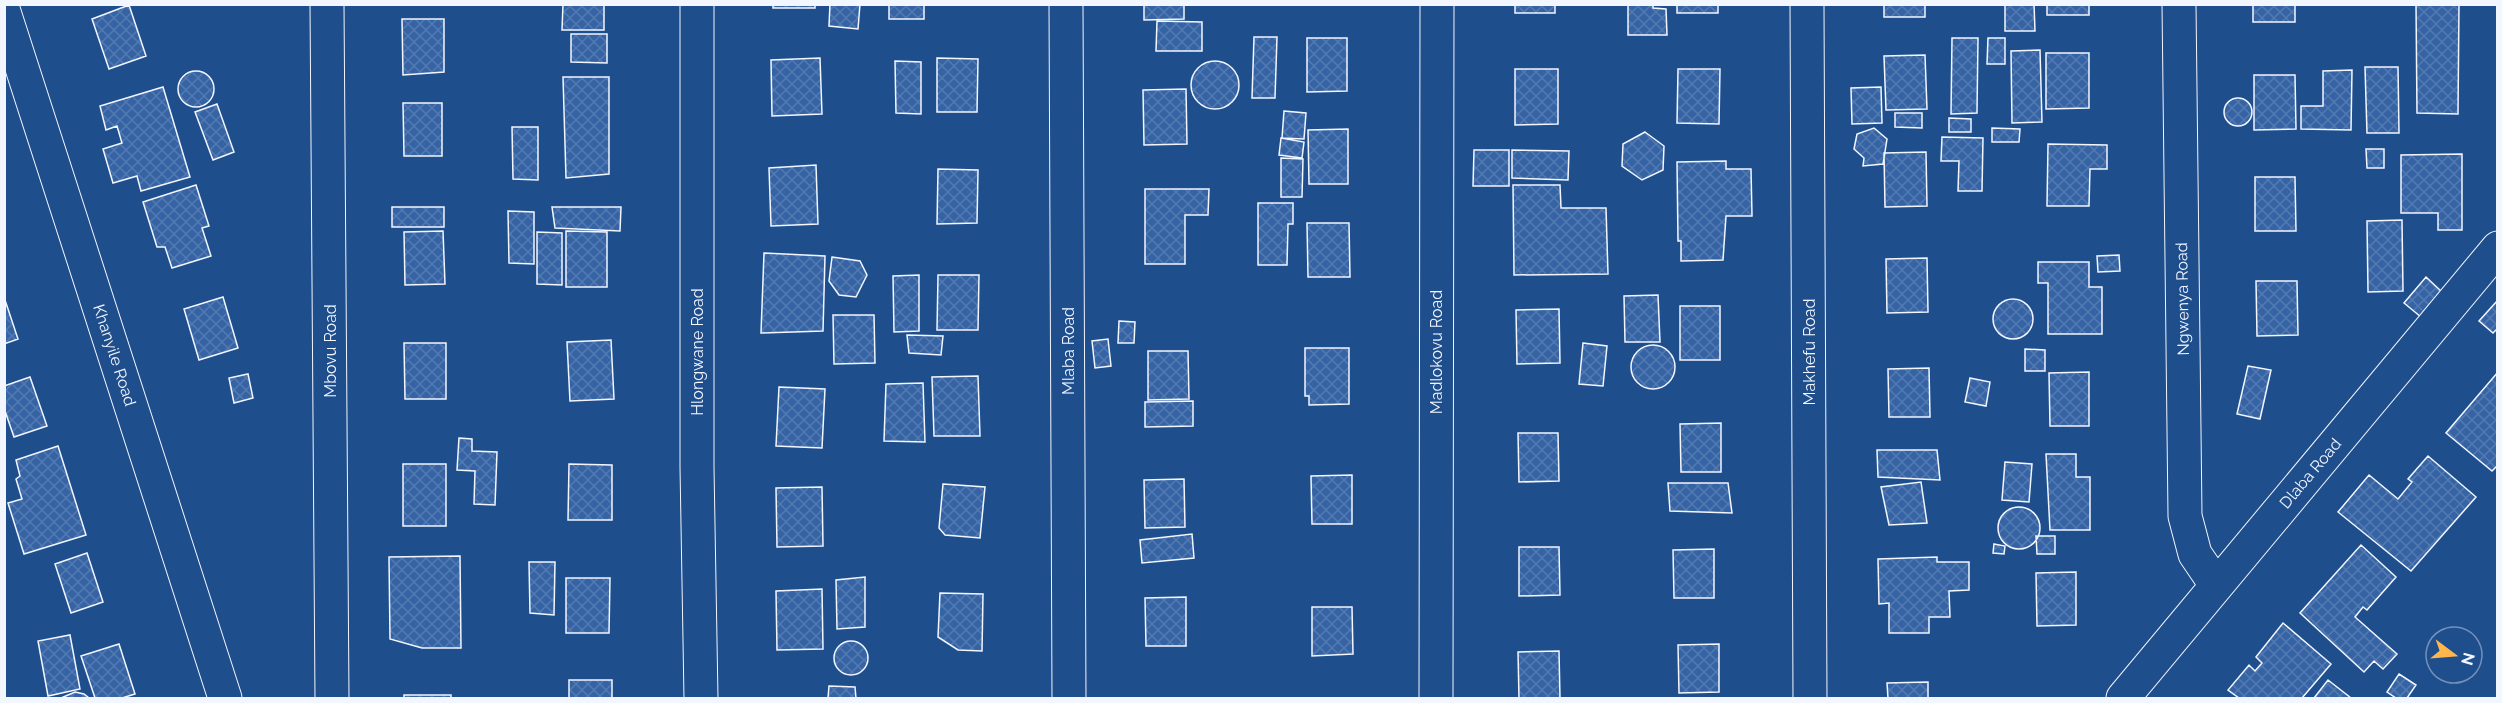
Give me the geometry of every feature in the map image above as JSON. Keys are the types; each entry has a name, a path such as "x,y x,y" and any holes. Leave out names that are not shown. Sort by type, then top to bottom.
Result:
{"street":[{"name":"Mbovu Road","path":"327,4 332,699"},
{"name":"Hlongwane Road","path":"697,4 697,467 701,699"},
{"name":"Mlaba Road","path":"1066,4 1069,699"},
{"name":"Madlokovu Road","path":"1436,699 1437,4"},
{"name":"Makhefu Road","path":"1808,4 1810,699"},
{"name":"Ngwenya Road","path":"2179,4 2185,516 2195,554 2216,585"},
{"name":"Khanyile Road","path":"4,12 225,699"},
{"name":"Dlaba Road","path":"2123,699 2498,248"}],"building":[{"path":"563,4 604,4 604,30 562,30"},
{"path":"773,4 815,4 815,8 773,8"},
{"path":"830,4 860,4 858,29 829,26"},
{"path":"889,4 924,4 924,19 889,19"},
{"path":"1144,4 1184,4 1184,19 1144,20"},
{"path":"1515,4 1555,4 1555,13 1515,13"},
{"path":"1628,4 1653,4 1653,8 1666,9 1667,35 1628,35"},
{"path":"1677,4 1718,4 1718,13 1677,13"},
{"path":"1884,4 1925,4 1925,17 1884,17"},
{"path":"2005,4 2034,4 2035,31 2005,31"},
{"path":"2047,4 2089,4 2089,15 2047,15"},
{"path":"2253,4 2295,4 2295,22 2253,22"},
{"path":"2416,4 2459,4 2458,114 2417,113"},
{"path":"129,5 146,56 109,69 92,19"},
{"path":"402,19 444,19 444,72 403,75"},
{"path":"1157,21 1202,22 1202,51 1156,51"},
{"path":"571,34 607,34 607,63 571,62"},
{"path":"1254,37 1277,37 1275,98 1252,98"},
{"path":"1307,38 1347,38 1347,91 1307,92"},
{"path":"1952,38 1978,38 1977,113 1951,114"},
{"path":"1988,38 2005,38 2005,64 1987,64"},
{"path":"2040,50 2042,122 2012,123 2011,51"},
{"path":"2046,53 2089,53 2089,108 2046,109"},
{"path":"1925,55 1927,109 1886,110 1884,56"},
{"path":"820,58 822,114 772,116 771,60"},
{"path":"937,58 978,59 977,112 937,112"},
{"path":"895,61 921,62 921,114 896,113"},
{"path":"1210,61 1220,61 1232,68 1239,80 1239,90 1232,102 1220,109 1210,109 1195,98 1191,90 1191,80 1202,65"},
{"path":"2365,67 2398,67 2399,133 2367,133"},
{"path":"1515,69 1558,69 1558,124 1515,125"},
{"path":"1678,69 1720,69 1719,124 1677,123"},
{"path":"2352,70 2351,130 2301,129 2301,106 2323,106 2323,71"},
{"path":"196,71 209,76 214,89 209,102 196,107 183,102 178,89 183,76"},
{"path":"2254,75 2295,75 2296,129 2254,130"},
{"path":"563,77 609,77 609,174 566,178"},
{"path":"163,87 190,177 141,191 137,176 113,183 103,149 122,143 117,126 106,130 100,106"},
{"path":"1881,87 1882,123 1852,124 1851,88"},
{"path":"1186,89 1187,144 1144,145 1143,90"},
{"path":"2238,98 2248,102 2252,112 2248,122 2238,126 2228,122 2224,112 2228,102"},
{"path":"403,103 442,103 442,156 404,156"},
{"path":"217,104 234,152 213,160 195,112"},
{"path":"1284,111 1306,113 1304,139 1282,138"},
{"path":"1895,113 1922,113 1922,128 1895,127"},
{"path":"1949,118 1971,119 1971,132 1949,132"},
{"path":"512,127 538,127 538,180 513,179"},
{"path":"1874,128 1887,139 1883,164 1863,166 1864,158 1854,149 1857,134"},
{"path":"1992,128 2020,129 2019,142 1992,142"},
{"path":"1348,129 1348,184 1309,184 1308,130"},
{"path":"1645,132 1664,146 1663,170 1642,180 1622,166 1623,144"},
{"path":"1942,137 1983,138 1982,191 1958,191 1959,161 1941,161"},
{"path":"1281,138 1304,142 1302,158 1279,155"},
{"path":"2048,144 2107,145 2107,169 2090,169 2089,206 2047,206"},
{"path":"2366,149 2384,149 2384,168 2367,168"},
{"path":"1474,150 1509,150 1509,186 1473,186"},
{"path":"1512,150 1569,151 1568,180 1512,178"},
{"path":"1926,152 1927,206 1885,207 1884,153"},
{"path":"2462,154 2462,230 2438,230 2438,213 2401,213 2401,155"},
{"path":"1281,158 1303,159 1302,197 1281,197"},
{"path":"1726,161 1726,169 1751,169 1752,216 1726,216 1723,260 1681,261 1681,241 1678,241 1677,162"},
{"path":"816,165 818,224 771,226 769,168"},
{"path":"938,169 978,170 977,223 937,224"},
{"path":"2255,177 2295,177 2296,231 2255,231"},
{"path":"196,185 209,226 202,228 211,256 172,268 165,247 157,247 143,202"},
{"path":"1513,185 1560,185 1561,208 1606,208 1608,274 1514,275"},
{"path":"1145,189 1209,189 1208,215 1185,215 1185,264 1145,264"},
{"path":"1258,203 1293,203 1293,224 1288,224 1287,265 1258,265"},
{"path":"392,207 444,207 444,227 392,227"},
{"path":"552,207 621,207 620,231 555,228"},
{"path":"508,211 534,212 534,264 509,263"},
{"path":"2402,220 2403,291 2368,292 2367,221"},
{"path":"1307,223 1349,223 1350,277 1308,277"},
{"path":"443,231 445,284 405,285 404,232"},
{"path":"566,231 607,232 607,287 566,287"},
{"path":"537,232 562,233 562,285 537,284"},
{"path":"764,253 825,256 823,331 761,333"},
{"path":"2119,255 2120,271 2098,272 2097,256"},
{"path":"832,257 860,261 867,275 856,297 839,295 829,281"},
{"path":"1927,258 1928,312 1887,313 1886,259"},
{"path":"2038,262 2089,262 2089,287 2102,287 2102,334 2048,334 2048,283 2038,283"},
{"path":"919,275 919,331 894,332 893,276"},
{"path":"938,275 979,275 978,330 937,330"},
{"path":"2426,277 2442,292 2421,317 2404,303"},
{"path":"2256,281 2297,281 2298,335 2257,336"},
{"path":"1658,295 1660,342 1625,342 1624,296"},
{"path":"4,297 18,339 4,344"},
{"path":"223,297 238,348 199,360 184,309"},
{"path":"2013,299 2027,305 2033,319 2027,333 2013,339 1999,333 1993,319 1999,305"},
{"path":"2498,300 2498,328 2493,333 2479,321"},
{"path":"1680,306 1720,306 1720,360 1680,360"},
{"path":"1559,309 1560,363 1517,364 1516,310"},
{"path":"833,315 874,315 875,363 834,364"},
{"path":"1119,321 1135,322 1134,343 1118,343"},
{"path":"907,335 943,336 941,355 909,353"},
{"path":"1108,339 1111,366 1095,368 1092,341"},
{"path":"611,340 614,399 570,401 567,342"},
{"path":"404,343 446,343 446,399 405,399"},
{"path":"1583,343 1607,346 1603,386 1579,384"},
{"path":"1653,345 1668,352 1675,367 1668,382 1653,389 1638,382 1631,367 1638,352"},
{"path":"1305,348 1349,348 1349,404 1309,405 1309,396 1305,396"},
{"path":"2025,349 2045,350 2045,371 2025,371"},
{"path":"1148,351 1188,351 1189,399 1148,400"},
{"path":"2248,366 2271,370 2260,419 2237,414"},
{"path":"1929,368 1930,417 1889,417 1888,369"},
{"path":"2089,372 2089,426 2050,426 2049,373"},
{"path":"2498,372 2498,465 2492,471 2446,433"},
{"path":"248,374 253,398 234,403 229,378"},
{"path":"978,376 980,436 934,436 932,377"},
{"path":"30,377 47,426 14,437 4,408 4,386"},
{"path":"1970,378 1990,382 1986,406 1965,402"},
{"path":"923,383 925,442 884,441 886,384"},
{"path":"779,387 825,389 822,448 776,446"},
{"path":"1193,401 1193,426 1145,427 1145,402"},
{"path":"1721,423 1721,472 1681,472 1680,424"},
{"path":"1518,433 1558,433 1559,481 1519,482"},
{"path":"459,438 472,439 472,451 497,452 495,505 474,504 475,471 457,470"},
{"path":"58,446 86,535 24,554 8,503 22,499 16,479 20,476 16,460"},
{"path":"1877,450 1937,450 1940,480 1878,477"},
{"path":"2046,454 2076,454 2076,477 2090,477 2090,530 2050,530"},
{"path":"2428,456 2476,497 2411,571 2338,512 2369,475 2398,499 2412,482 2408,479"},
{"path":"2005,462 2032,464 2029,502 2002,500"},
{"path":"403,464 446,464 446,526 403,526"},
{"path":"569,464 612,465 612,520 568,520"},
{"path":"1352,475 1352,524 1312,524 1311,476"},
{"path":"1184,479 1185,527 1145,528 1144,480"},
{"path":"1921,482 1927,523 1889,525 1881,487"},
{"path":"1668,483 1728,483 1732,513 1670,511"},
{"path":"943,484 985,487 980,538 945,535 939,528"},
{"path":"822,487 823,546 777,547 776,488"},
{"path":"2019,507 2034,513 2040,528 2034,543 2019,549 2004,543 1998,528 2004,513"},
{"path":"1192,534 1194,558 1142,563 1140,540"},
{"path":"2036,536 2055,536 2055,554 2037,554"},
{"path":"1994,544 2005,546 2004,554 1993,553"},
{"path":"2361,545 2396,577 2367,610 2363,607 2355,617 2397,654 2383,669 2374,661 2364,672 2300,613"},
{"path":"1519,547 1559,547 1560,595 1519,596"},
{"path":"1714,549 1714,598 1674,598 1673,550"},
{"path":"87,553 103,602 71,613 55,564"},
{"path":"460,556 461,648 422,648 390,639 389,557"},
{"path":"1937,557 1937,562 1969,562 1969,590 1949,591 1950,617 1929,617 1929,633 1889,633 1889,603 1879,604 1878,559"},
{"path":"529,562 555,562 554,615 530,613"},
{"path":"2076,572 2076,625 2037,626 2036,573"},
{"path":"865,577 865,627 837,629 836,580"},
{"path":"566,578 610,578 609,633 566,633"},
{"path":"822,589 823,649 777,650 776,591"},
{"path":"940,593 983,594 982,651 958,650 938,637"},
{"path":"1186,597 1186,646 1146,646 1145,598"},
{"path":"1312,607 1352,607 1353,654 1312,656"},
{"path":"2283,623 2331,664 2302,698 2239,698 2228,690 2249,665 2255,671 2262,663 2256,657"},
{"path":"70,635 80,689 48,696 38,641"},
{"path":"851,641 863,646 868,658 863,670 851,675 839,670 834,658 839,646"},
{"path":"119,644 135,694 122,698 95,698 81,656"},
{"path":"1719,644 1719,692 1679,693 1678,645"},
{"path":"1559,651 1560,698 1519,698 1518,652"},
{"path":"2399,674 2416,685 2407,698 2396,698 2387,692"},
{"path":"569,680 612,680 612,698 569,698"},
{"path":"2328,680 2351,698 2314,698"},
{"path":"1928,682 1928,698 1888,698 1887,683"},
{"path":"829,686 855,687 856,698 828,698"},
{"path":"75,692 89,698 61,698"},
{"path":"404,695 451,695 451,698 404,698"}]}
